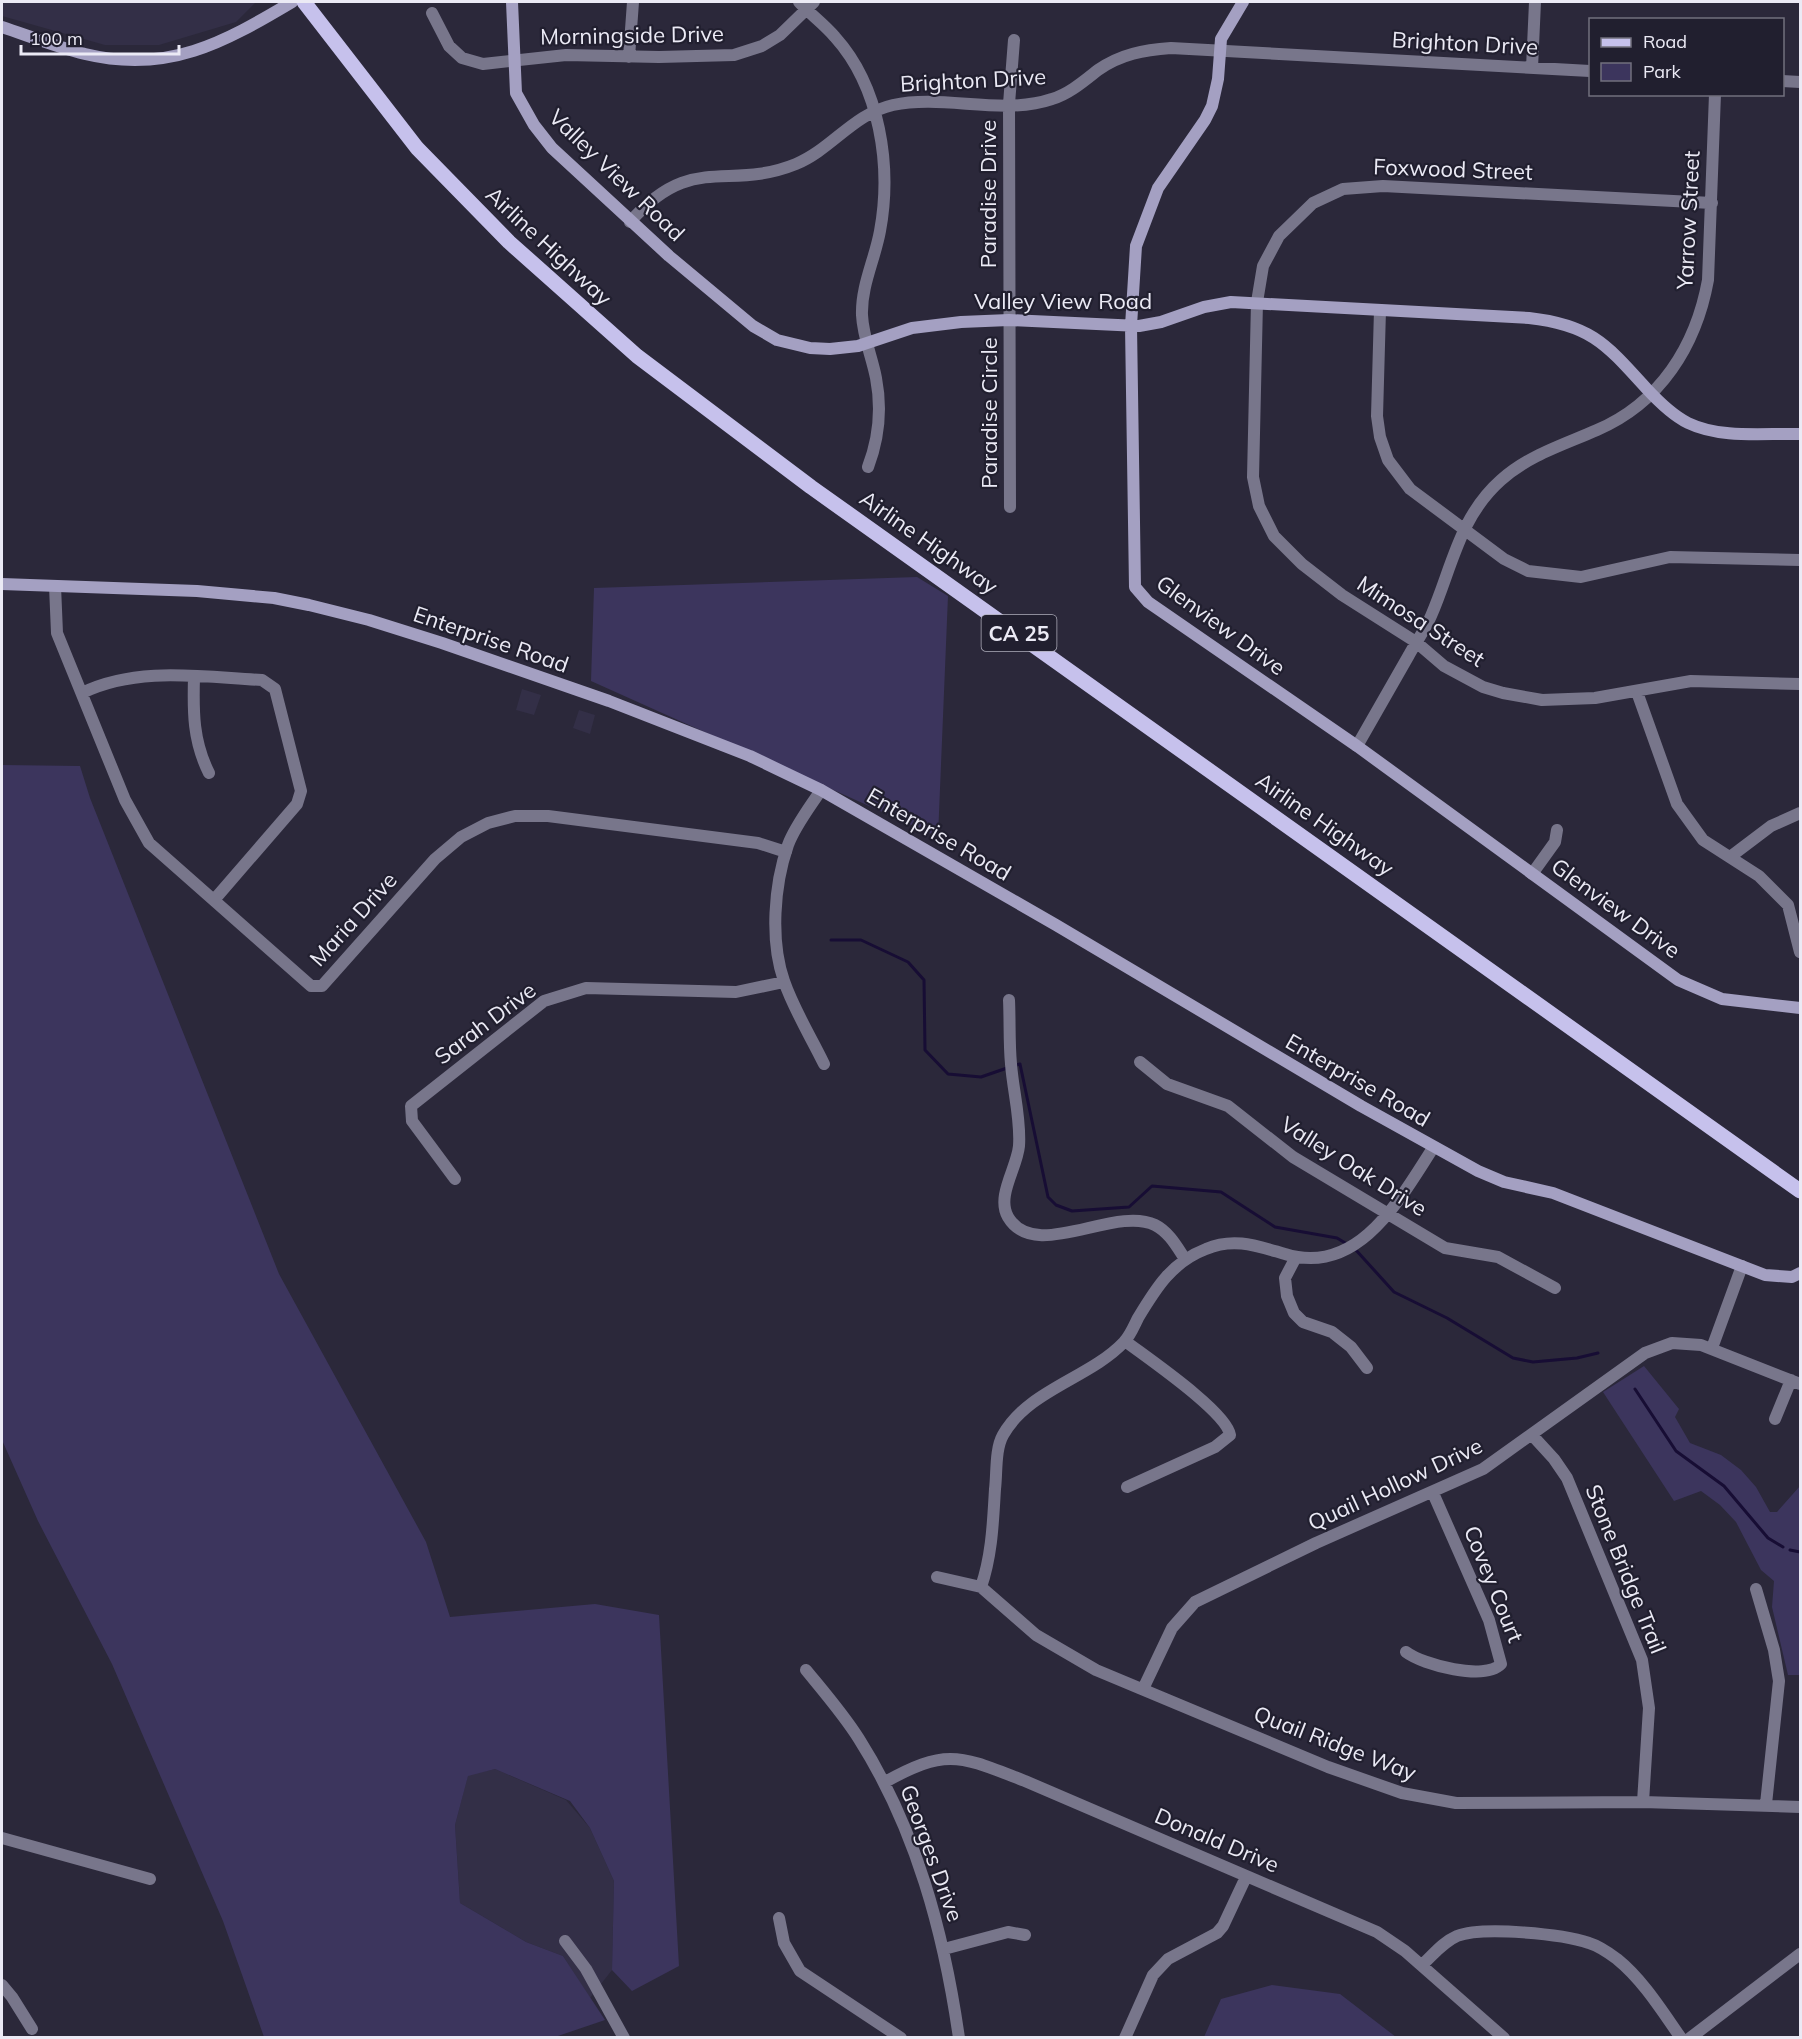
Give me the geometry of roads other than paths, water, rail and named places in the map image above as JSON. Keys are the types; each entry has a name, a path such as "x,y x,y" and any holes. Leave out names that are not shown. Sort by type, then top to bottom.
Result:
{"main road":[{"name":"Airline Highway","path":"304,2 382,106 431,162 509,242 637,356 811,487 1800,1191"}],"street":[{"path":"2,27 93,55 146,60 208,48 292,2"},
{"name":"Valley View Road","path":"512,2 516,93 534,125 552,148 630,222 721,300 768,335 791,344 820,349 867,344 903,331 937,324 1009,320 1131,326 1161,322 1218,303 1257,302 1529,318 1568,324 1603,343 1652,394 1678,417 1703,429 1727,433 1800,434"},
{"path":"629,57 633,2"},
{"name":"Glenview Drive","path":"1243,2 1221,39 1218,86 1212,106 1205,120 1158,188 1143,222 1133,267 1131,326 1135,587 1148,602 1357,746 1678,980 1722,999 1800,1008"},
{"path":"1532,68 1535,2"},
{"path":"806,4 850,57 874,111 882,142 883,181 880,231 862,301 867,344 876,377 879,420 876,446 868,467"},
{"name":"Morningside Drive","path":"432,13 449,46 462,58 483,64 566,55 715,57 747,52 780,35 806,4"},
{"name":"Paradise Drive","path":"1009,320 1009,104 1014,39"},
{"name":"Brighton Drive","path":"630,222 656,196 686,180 713,175 764,173 798,164 874,111 918,102 1009,104 1053,99 1107,64 1132,53 1171,48 1589,71"},
{"path":"1784,81 1800,82"},
{"name":"Yarrow Street","path":"1357,746 1430,618 1462,531 1489,492 1511,471 1539,455 1613,423 1652,394 1677,364 1687,346 1703,305 1711,244 1715,96"},
{"name":"Foxwood Street","path":"1257,302 1263,266 1279,236 1313,203 1343,189 1383,186 1712,203"},
{"name":"Mimosa Street","path":"1257,302 1253,477 1259,506 1266,523 1282,546 1342,595 1416,642 1457,674 1483,687 1519,697 1563,699 1637,692 1675,683 1709,680 1800,684"},
{"path":"1380,310 1377,416 1385,453 1395,473 1410,489 1462,531 1504,559 1528,571 1558,577 1581,577 1670,557 1800,560"},
{"name":"Paradise Circle","path":"1009,320 1011,507"},
{"name":"Enterprise Road","path":"2,584 178,590 274,598 369,620 609,701 750,756 821,790 1056,925 1433,1148 1504,1182 1553,1193 1765,1275 1792,1277 1800,1273"},
{"name":"Maria Drive","path":"55,585 57,633 125,800 149,843 311,986 322,986 435,859 461,837 488,824 515,816 548,816 758,843 786,852"},
{"path":"82,693 120,678 194,677 261,680 275,689 302,791 297,804 214,900"},
{"path":"194,677 194,719 198,752 208,773"},
{"path":"1637,692 1677,804 1703,840 1759,876 1788,905 1800,952"},
{"path":"821,790 789,843 781,872 776,924 779,962 784,982 824,1064"},
{"path":"1730,857 1771,826 1800,813"},
{"path":"1532,874 1555,842 1557,830"},
{"name":"Sarah Drive","path":"456,1179 412,1121 411,1106 544,1001 586,988 736,992 784,982"},
{"path":"1009,1000 1011,1062 1019,1146 1004,1204 1008,1217 1018,1227 1041,1237 1115,1222 1145,1222 1163,1230 1185,1259"},
{"name":"Valley Oak Drive","path":"1140,1062 1167,1084 1233,1109 1293,1158 1445,1248 1498,1257 1555,1288"},
{"path":"937,1577 981,1587 987,1570 993,1532 998,1459 1002,1436 1027,1407 1125,1341 1156,1288 1174,1267 1206,1248 1237,1242 1296,1257 1322,1258 1348,1251 1368,1236 1387,1214 1433,1148"},
{"path":"1296,1257 1285,1278 1287,1296 1294,1313 1303,1322 1332,1332 1351,1347 1367,1368"},
{"path":"1712,1348 1742,1266"},
{"path":"1125,1341 1194,1394 1216,1414 1229,1430 1230,1435 1215,1447 1127,1487"},
{"name":"Quail Hollow Drive","path":"1143,1689 1172,1628 1195,1602 1316,1543 1483,1469 1628,1362 1645,1353 1672,1343 1690,1343 1712,1348 1796,1382"},
{"path":"1775,1419 1796,1382"},
{"name":"Stone Bridge Trail","path":"1532,1435 1554,1459 1567,1478 1642,1660 1649,1708 1643,1802"},
{"name":"Covey Court","path":"1406,1652 1432,1666 1453,1669 1492,1670 1502,1664 1489,1620 1433,1493"},
{"name":"Quail Ridge Way","path":"981,1587 1036,1635 1096,1670 1328,1767 1402,1793 1456,1803 1643,1802 1767,1804 1800,1807"},
{"path":"1756,1589 1774,1650 1779,1681 1767,1804"},
{"name":"Georges Drive","path":"806,1670 858,1737 885,1782 902,1818 921,1869 944,1949 960,2037"},
{"name":"Donald Drive","path":"885,1782 932,1759 967,1761 1025,1781 1246,1877 1361,1923 1390,1939 1504,2037"},
{"path":"2,1838 150,1879"},
{"path":"1125,2037 1154,1975 1168,1959 1217,1933 1223,1926 1246,1877"},
{"path":"779,1918 784,1943 800,1971 901,2037"},
{"path":"944,1949 1008,1932 1024,1935"},
{"path":"1422,1965 1443,1944 1464,1934 1499,1932 1544,1934 1581,1940 1600,1948 1625,1965 1651,1995 1681,2037"},
{"path":"564,1941 586,1969 624,2037"},
{"path":"1690,2037 1800,1954"},
{"path":"2,1985 32,2029"}],"waterway":[{"path":"831,940 861,940 908,962 924,980 925,1050 948,1074 981,1077 1007,1068"},
{"path":"1013,1066 1020,1064 1048,1197 1056,1205 1072,1211 1129,1207 1152,1186 1221,1192 1275,1227 1337,1238 1347,1244"},
{"path":"1355,1249 1394,1292 1447,1318 1513,1358 1533,1362 1577,1358 1598,1353"},
{"path":"1635,1389 1676,1451 1724,1486 1768,1538 1783,1547"},
{"path":"1790,1550 1800,1552"}]}
